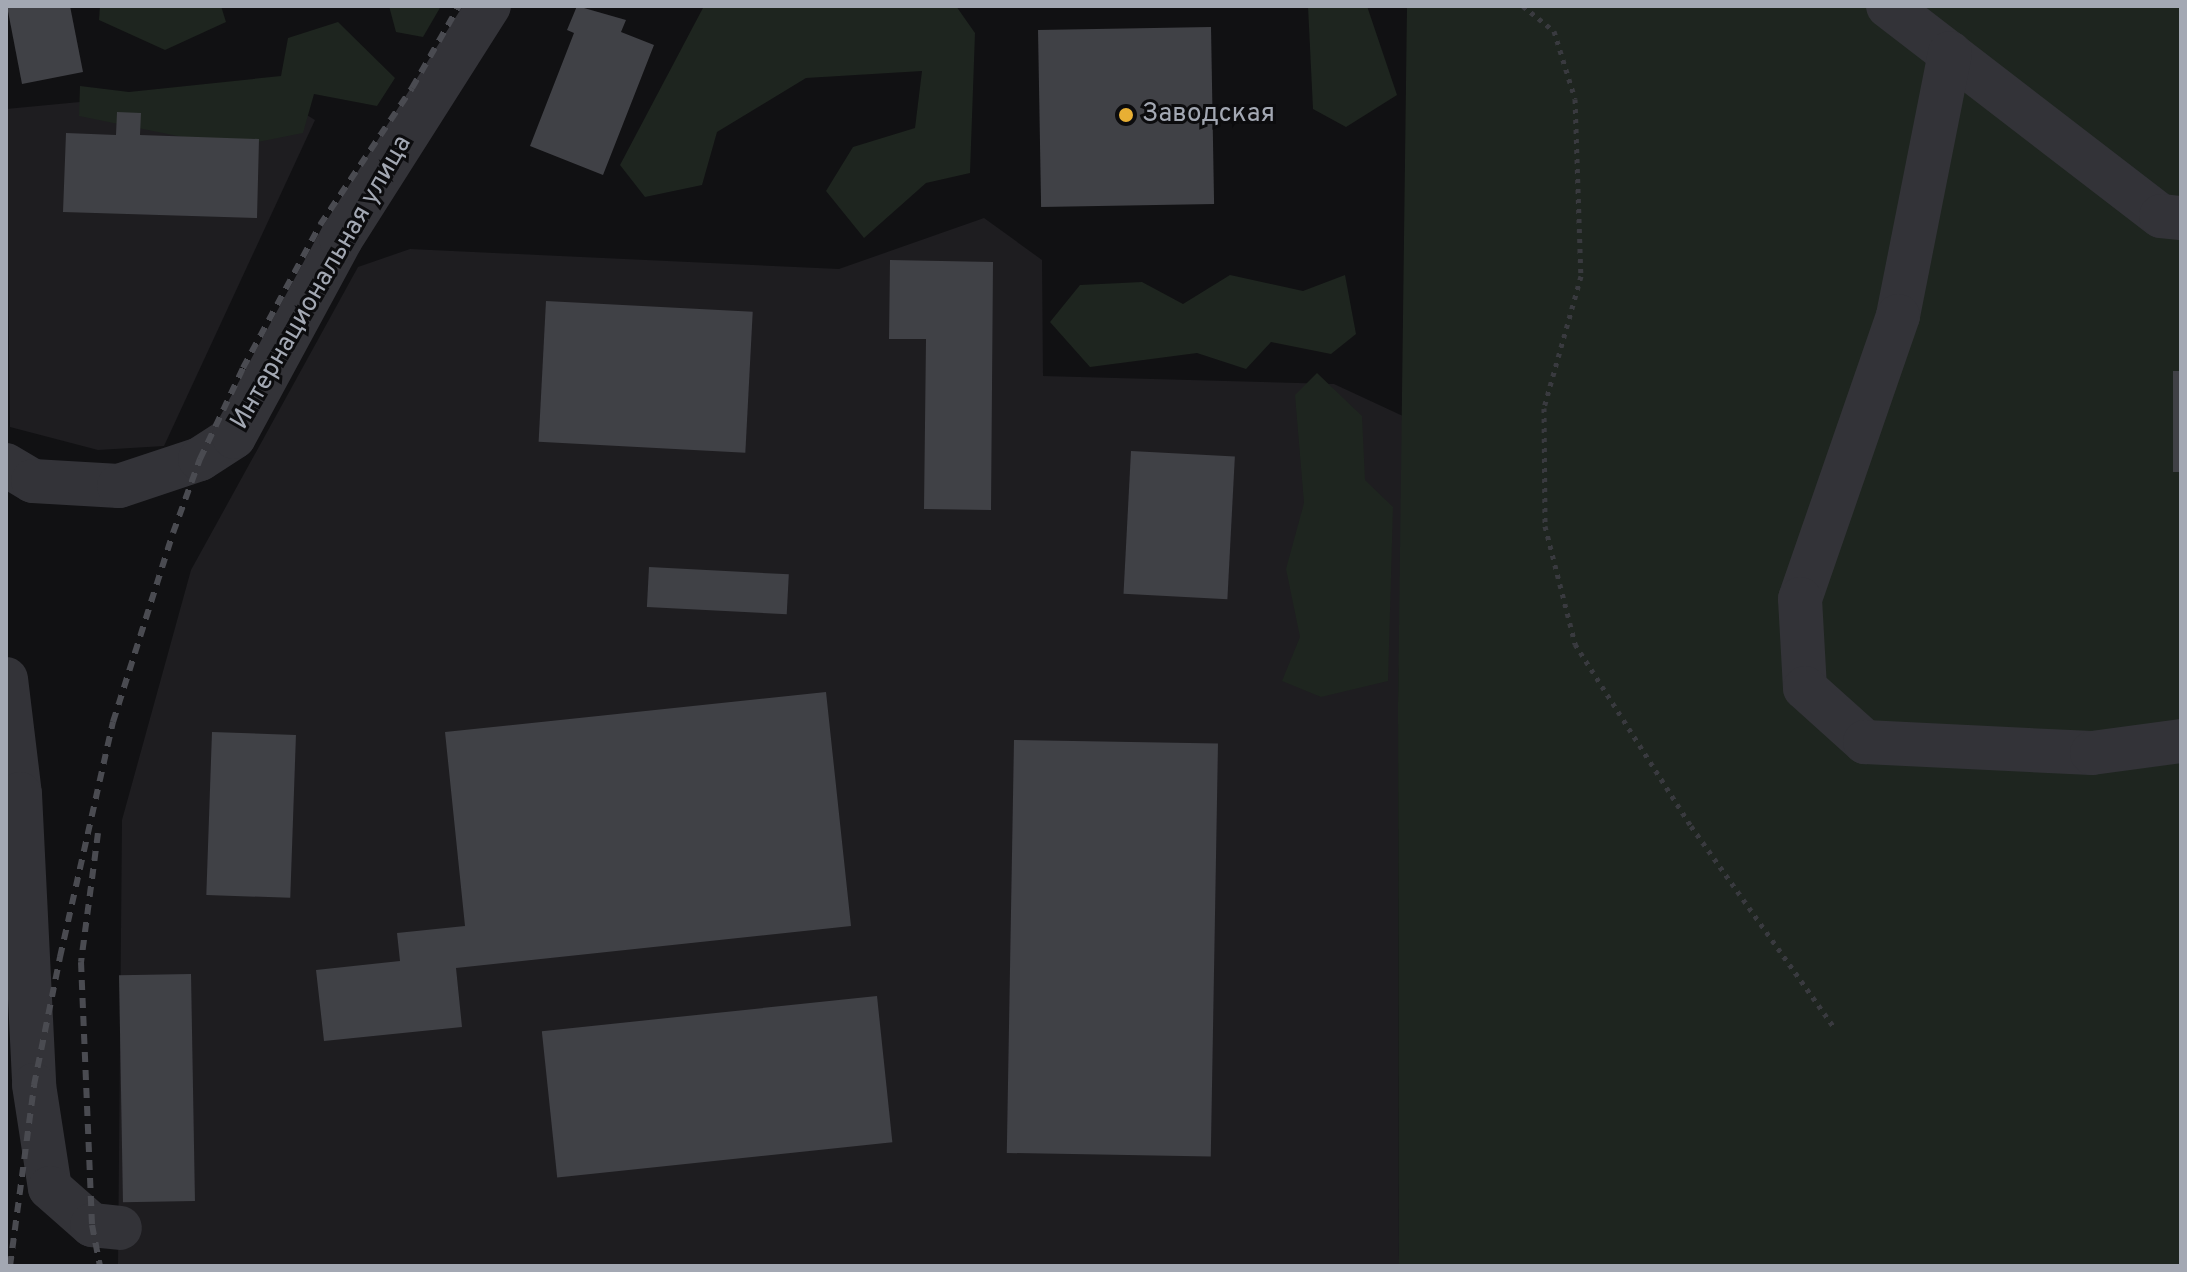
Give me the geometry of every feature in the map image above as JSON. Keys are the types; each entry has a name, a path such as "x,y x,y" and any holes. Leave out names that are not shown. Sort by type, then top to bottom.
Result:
{"street":[{"name":"Интернациональная улица","path":"6,465 33,481 119,486 200,459 234,437 341,239 489,6"},
{"path":"1888,6 2161,216 2181,218"},
{"path":"1950,53 1898,316 1800,599 1805,688 1865,742 2092,753 2181,741"},
{"path":"6,679 20,794 34,1085 50,1188 92,1225 120,1228"}],"path":[{"path":"1523,6 1554,31 1575,99 1581,276 1544,408 1545,526 1575,644 1691,826 1833,1026"}],"shaded area":[{"path":"100,6 221,6 226,22 165,50 99,20"},
{"path":"389,6 441,6 423,37 396,32"},
{"path":"704,6 956,6 975,33 970,173 926,183 864,238 826,191 853,147 915,128 922,71 806,78 717,132 702,185 645,197 620,165"},
{"path":"1308,6 1367,6 1397,95 1346,127 1313,109"},
{"path":"1407,6 2181,6 2181,1266 1399,1266 1398,705"},
{"path":"338,22 395,78 377,106 314,94 303,133 232,147 79,116 80,86 129,92 281,76 288,38"},
{"path":"258,85 315,120 164,446 98,450 10,427 6,109"},
{"path":"984,218 1042,260 1043,376 1334,384 1405,417 1398,705 1399,1266 118,1266 122,820 191,570 358,267 410,249 839,269"},
{"path":"1230,275 1303,291 1345,275 1356,334 1331,354 1271,342 1246,369 1197,353 1090,367 1050,322 1080,285 1142,282 1183,304"},
{"path":"1317,373 1362,416 1365,480 1393,507 1388,681 1321,697 1282,681 1300,637 1286,569 1304,503 1295,395"}],"building":[{"path":"7,6 70,6 83,72 22,84"},
{"path":"577,6 626,20 621,32 654,45 603,175 530,146 574,33 567,30"},
{"name":"Заводская","path":"1211,27 1214,204 1041,207 1038,30"},
{"path":"117,112 141,113 140,135 259,139 257,218 63,212 66,133 116,135"},
{"path":"890,260 993,262 991,510 924,509 926,339 889,339"},
{"path":"546,301 753,312 745,453 539,442"},
{"path":"2173,371 2181,371 2181,472 2173,472"},
{"path":"1131,451 1235,456 1227,599 1124,594"},
{"path":"649,567 789,574 787,614 647,607"},
{"path":"826,692 851,926 456,968 462,1027 324,1041 316,970 400,961 397,933 465,926 445,732"},
{"path":"212,732 296,735 290,898 206,895"},
{"path":"1014,740 1218,744 1211,1156 1007,1153"},
{"path":"191,974 195,1201 123,1202 119,975"},
{"path":"877,996 892,1142 557,1177 542,1031"}],"railway":[{"path":"10,1266 34,1085 60,957 113,722 173,533 200,459 243,368 320,225 412,88 459,6"},
{"path":"98,833 81,962 92,1225 100,1266"}],"place":[{"name":"Заводская","path":"1126,115"}]}
